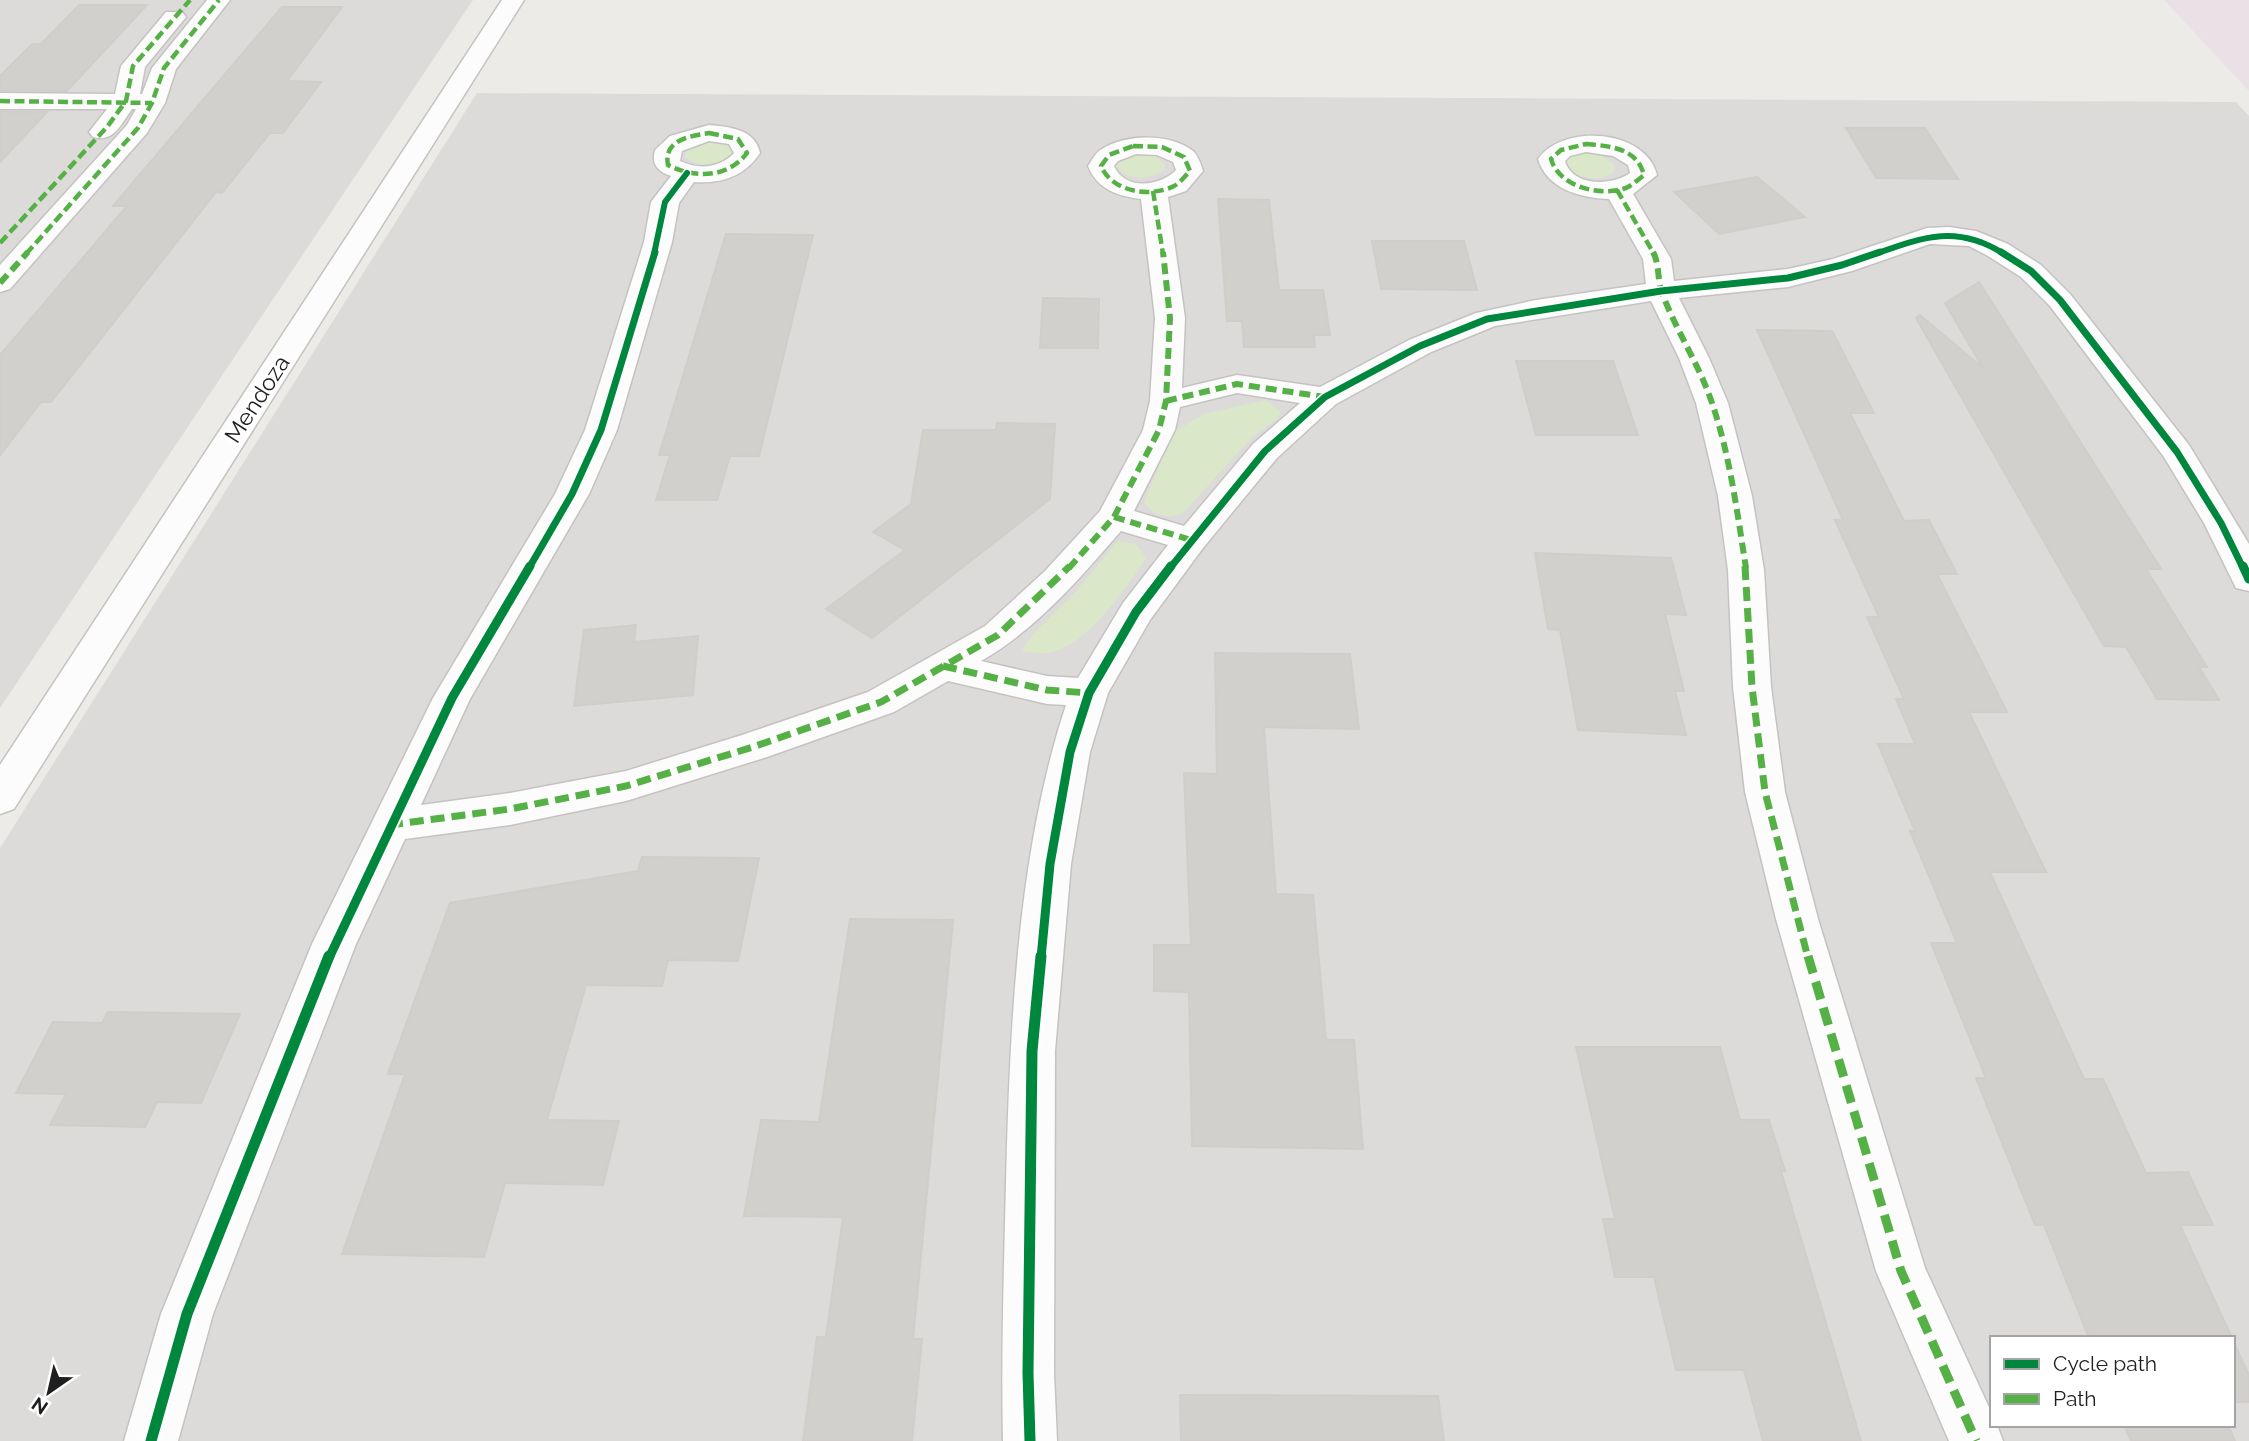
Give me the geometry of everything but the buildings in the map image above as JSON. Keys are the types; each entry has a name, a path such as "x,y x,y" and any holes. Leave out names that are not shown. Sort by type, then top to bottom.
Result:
{"street":[{"path":"0,283 138,128 139,102 132,66 190,0"},
{"path":"0,243 107,127 139,102 219,0"},
{"name":"Mendoza","path":"0,798 513,0"},
{"path":"0,101 139,102"},
{"path":"151,1441 187,1314 334,944 452,698 572,494 601,430 658,242 665,202 687,173"},
{"path":"1617,190 1657,259 1661,291 1712,403 1735,496 1746,570 1752,687 1765,792 1797,919 1901,1271 1976,1441"},
{"path":"389,825 510,809 626,786 752,747 881,702 998,635 1058,580 1114,517 1159,430 1166,401 1170,318 1153,191"},
{"path":"1030,1441 1028,1373 1032,1051 1050,864 1070,751 1089,693 1136,612 1191,540 1265,452 1325,397 1420,346 1487,319 1661,291 1788,278 1842,265 1927,236 1949,235 1976,239 2031,271 2060,300 2109,361 2177,452 2221,523 2249,579"},
{"path":"1166,401 1237,384 1325,397"},
{"path":"1114,517 1191,540"},
{"path":"943,666 1047,690 1089,693"}],"shaded area":[{"path":"0,0 473,0 0,708"},
{"path":"2164,0 2249,0 2249,91"},
{"path":"477,93 2236,102 2249,116 2249,1441 0,1441 0,848"}],"green space":[{"path":"707,140 729,143 734,150 725,160 712,164 697,163 685,157 687,149"},
{"path":"1151,153 1165,164 1165,168 1154,175 1134,177 1117,167 1118,160 1128,154"},
{"path":"1587,153 1604,157 1614,165 1613,173 1600,178 1587,178 1575,173 1565,164 1565,160 1573,155"},
{"path":"1266,400 1280,411 1279,417 1252,437 1183,513 1162,515 1152,511 1144,503 1172,433 1204,414"},
{"path":"1118,541 1136,544 1146,558 1102,616 1074,642 1059,650 1044,653 1022,651 1033,634 1072,596"}],"marked path":[{"path":"0,243 107,127 126,101 133,66 190,0"},
{"path":"0,283 138,128 152,103 164,68 219,0"},
{"path":"0,101 152,103"},
{"path":"709,133 738,139 743,142 747,153 732,168 710,174 688,173 668,165 666,157 672,145 686,138 709,133"},
{"path":"1586,144 1613,147 1631,154 1642,166 1644,175 1627,188 1607,191 1586,188 1567,181 1554,170 1551,159 1561,150 1586,144"},
{"path":"1133,146 1162,147 1184,157 1190,171 1177,185 1158,192 1119,186 1105,177 1101,166 1109,155 1133,146"},
{"path":"1617,190 1657,259 1661,291 1694,358 1712,403 1735,496 1746,570 1752,687 1765,792 1797,919 1901,1271 1976,1441"},
{"path":"389,825 510,809 626,786 753,747 881,702 998,635 1058,580 1114,517 1159,430 1166,401 1170,318 1153,191"},
{"path":"1166,401 1237,384 1325,397"},
{"path":"1114,517 1191,540"},
{"path":"943,666 1047,690 1089,693"}],"cycle path":[{"path":"151,1441 187,1314 334,944 452,698 572,494 601,430 658,242 665,202 687,173"},
{"path":"1030,1441 1028,1373 1032,1051 1050,864 1070,752 1089,693 1136,612 1265,451 1325,397 1420,346 1487,319 1661,291 1788,278 1842,265 1927,236 1949,235 1976,239 2031,271 2060,300 2177,452 2221,523 2249,579"}]}
